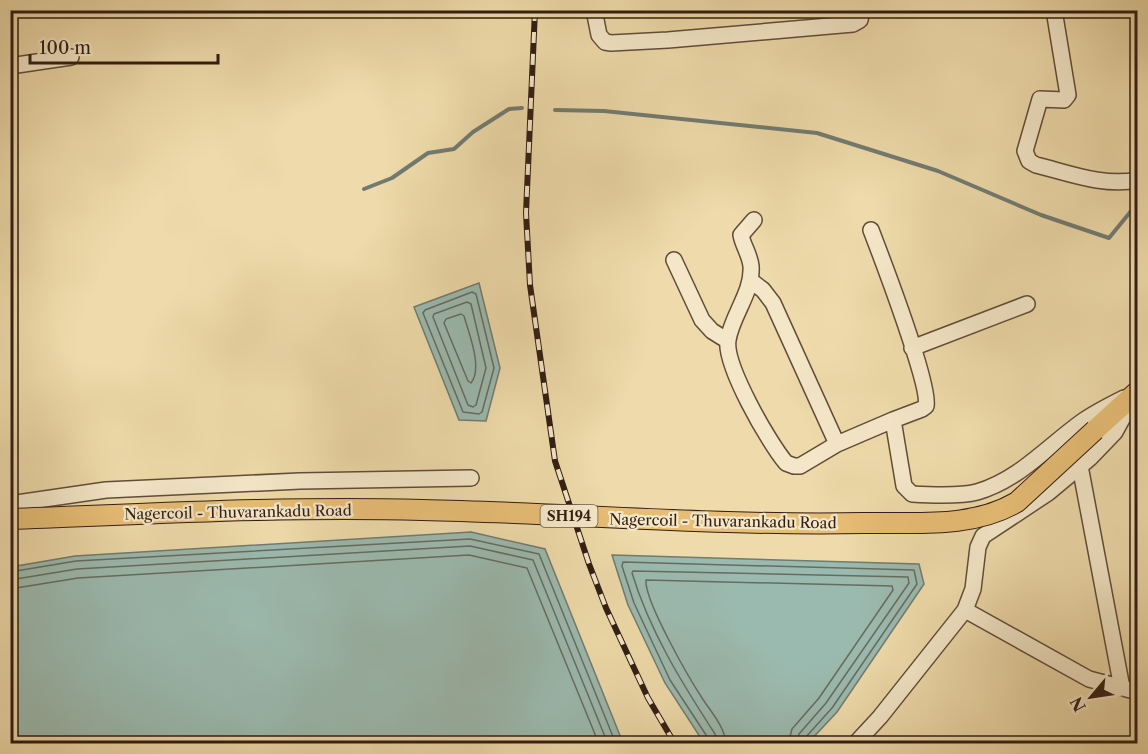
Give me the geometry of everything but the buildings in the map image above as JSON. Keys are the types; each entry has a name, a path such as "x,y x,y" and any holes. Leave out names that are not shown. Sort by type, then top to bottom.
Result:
{"main road":[{"name":"Nagercoil - Thuvarankadu Road","path":"10,519 300,508 422,510 790,525 968,521 1004,510 1017,502 1137,392"}],"street":[{"path":"594,10 598,35 602,40 611,43 853,24 860,20 862,10"},
{"path":"1054,10 1068,95 1064,100 1040,99 1025,151 1029,161 1036,165 1099,181 1116,183 1137,180"},
{"path":"10,66 71,57"},
{"path":"754,220 741,235 751,265 750,280 728,341 744,393 786,463 794,466 800,466 837,444 922,409 927,402 912,348 871,230"},
{"path":"674,260 702,320 712,332 728,341"},
{"path":"750,280 764,290 773,303 837,444"},
{"path":"912,348 1027,304"},
{"path":"893,420 904,486 907,491 912,494 974,493 1008,478 1043,454 1097,411 1137,392"},
{"path":"855,744 880,717 965,610 973,589 978,547 983,536 1047,493 1080,466 1115,432 1137,392"},
{"path":"1080,466 1122,688"},
{"path":"10,504 106,490 300,481 471,478"},
{"path":"965,610 1089,679 1137,692"}],"water":[{"path":"479,283 500,368 486,421 459,420 414,307"},
{"path":"471,532 545,549 623,743 11,743 11,567 75,556"},
{"path":"612,555 919,564 924,584 837,712 808,743 704,743 665,683 628,605"}],"waterway":[{"path":"364,189 392,178 428,153 454,149 473,132 509,109 522,108"},
{"path":"555,110 604,111 817,133 938,171 1041,215 1109,238 1136,205"}],"railway":[{"path":"535,10 526,213 530,285 555,461 606,608 648,698 675,744"}]}
